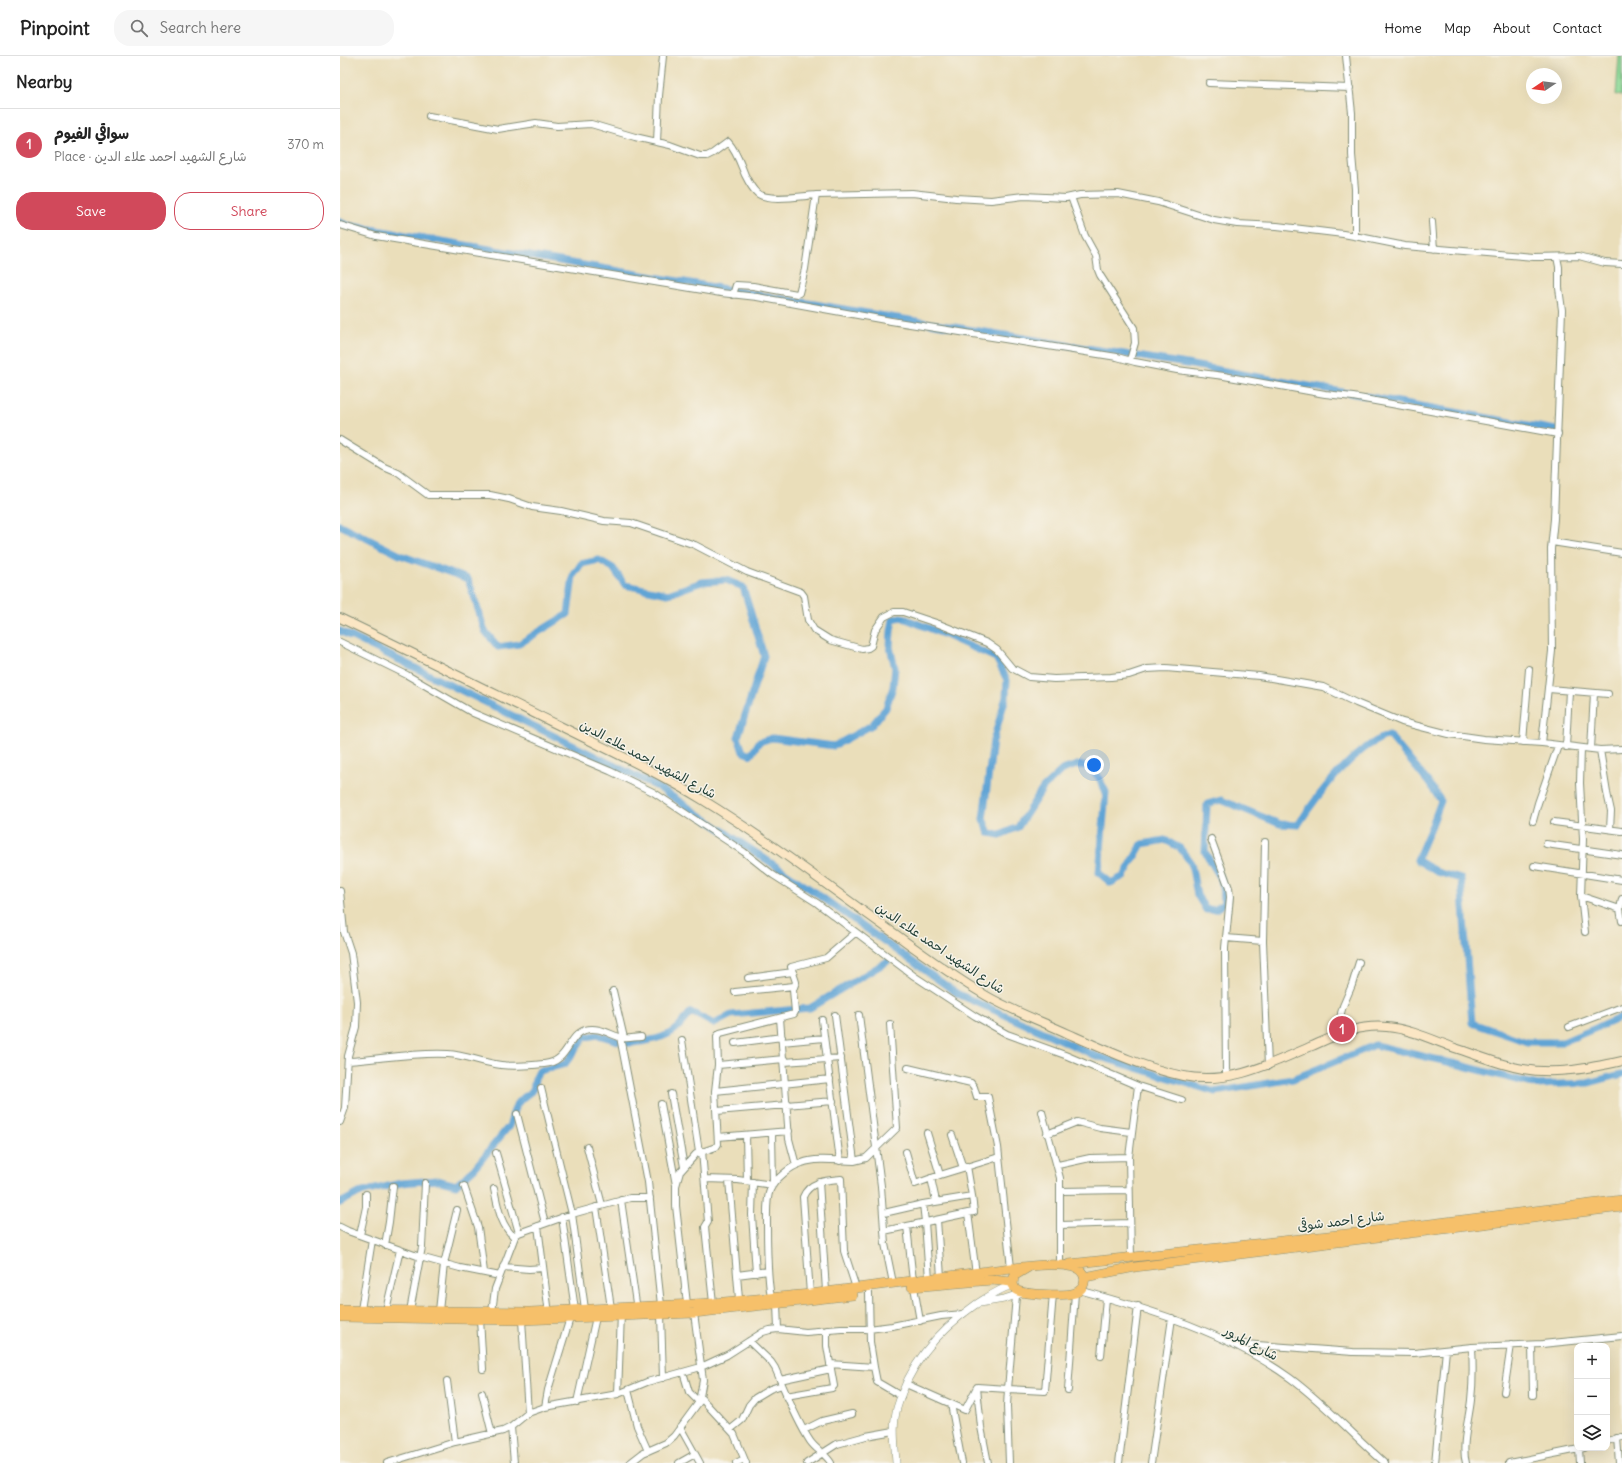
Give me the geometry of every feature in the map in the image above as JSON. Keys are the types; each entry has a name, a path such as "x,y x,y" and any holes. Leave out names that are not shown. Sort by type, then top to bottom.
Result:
{"main road":[{"name":"شارع الشهيد احمد علاء الدين","path":"340,618 604,748 704,801 789,858 929,958 984,995 1005,1006 1112,1052 1161,1070 1182,1076 1207,1079 1240,1075 1268,1066 1340,1033 1372,1026 1398,1028 1523,1069 1539,1071 1575,1070 1622,1061"},
{"name":"شارع احمد شوقى","path":"913,1284 929,1279 976,1274 1011,1268 1131,1258 1622,1200"},
{"name":"شارع احمد شوقى","path":"1085,1277 1135,1267 1622,1207"},
{"path":"340,1310 492,1312 550,1315 570,1318 596,1317 621,1312 661,1310 694,1313 804,1296 826,1291 893,1283 913,1284 992,1280 1013,1284 1017,1290 1026,1292 1053,1294 1077,1291 1084,1285 1085,1277 1080,1270 1061,1265"},
{"path":"1013,1284 1016,1274 1029,1267"},
{"path":"804,1296 869,1293 913,1284"},
{"path":"661,1310 687,1304 739,1300 774,1301"},
{"path":"340,1317 522,1320 585,1309 611,1308 621,1312"}],"street":[{"path":"657,142 659,96 664,56"},
{"path":"1346,56 1353,119 1352,155 1355,189 1355,236"},
{"path":"1209,83 1350,88"},
{"path":"429,116 498,129 536,123 557,126 591,124 636,138 657,142 700,156 707,156 728,142 737,154 746,177 756,193 771,198 816,195 912,193 991,200 1024,196 1066,198 1080,195 1118,194 1158,202 1225,222 1278,226 1355,236 1395,245 1534,257 1579,256 1604,263 1622,264"},
{"path":"734,292 736,285 753,286 779,292 799,293 805,269 816,195"},
{"path":"1071,197 1085,236 1096,256 1100,275 1134,328 1135,335 1130,359"},
{"path":"1432,222 1434,249"},
{"path":"340,225 376,236 734,292 891,321 1130,359 1177,370 1224,376 1325,394 1353,397 1558,434"},
{"path":"1542,743 1549,689 1553,638 1552,542 1558,434 1562,310 1557,257"},
{"path":"340,440 384,467 398,473 428,495 490,495 532,506 604,521 631,523 695,545 747,572 801,592 804,596 808,620 814,630 830,640 862,649 871,646 875,630 879,622 884,617 894,612 903,612 940,624 987,643 997,650 1012,668 1029,677 1054,679 1111,677 1166,668 1259,676 1323,687 1380,714 1402,722 1448,734 1484,739 1542,743 1600,750 1622,749"},
{"path":"1552,542 1622,553"},
{"path":"340,642 408,675 473,714 610,771 653,792 738,848 773,875 817,903 914,976 975,1016 1006,1034 1065,1055 1138,1086 1182,1100"},
{"path":"1523,742 1529,669"},
{"path":"1549,689 1608,694"},
{"path":"1566,746 1569,691"},
{"path":"1591,749 1594,693"},
{"path":"1533,821 1558,746"},
{"path":"1580,748 1580,783 1583,825 1581,896 1585,932"},
{"path":"1600,750 1606,793 1611,811 1610,829"},
{"path":"1554,822 1622,831"},
{"path":"1211,839 1229,888 1230,898 1226,938 1224,996 1226,1077"},
{"path":"1265,842 1263,941 1268,1066"},
{"path":"1546,844 1622,855"},
{"path":"1534,866 1622,880"},
{"path":"340,891 344,932 351,953 357,1002 356,1026 348,1051 345,1108 340,1122"},
{"path":"1581,896 1620,909"},
{"path":"1622,899 1620,909 1622,922"},
{"path":"676,1186 680,1172 700,1152 716,1147 718,1144 715,1091 718,1065 717,1036 720,1033 793,1014 795,1010 793,990 796,982 791,966 826,958 856,933"},
{"path":"1226,938 1263,941"},
{"path":"1340,1033 1343,1006 1352,985 1359,962"},
{"path":"748,978 793,972"},
{"path":"735,992 794,986"},
{"path":"613,991 648,1182 661,1310 663,1378"},
{"path":"1569,1027 1622,1007"},
{"path":"859,1014 884,1214 886,1252 893,1283"},
{"path":"835,1015 854,1161"},
{"path":"780,1018 789,1132 796,1165"},
{"path":"822,1020 840,1161"},
{"path":"778,1329 768,1271 768,1196 773,1185 796,1165 808,1161 854,1161 866,1158 897,1128 890,1024"},
{"path":"348,1061 434,1053 458,1055 501,1065 544,1064 552,1062 560,1057 575,1038 585,1030 599,1030 622,1037 641,1037"},
{"path":"735,1043 782,1039 824,1038"},
{"path":"682,1040 705,1179 708,1222 705,1227 713,1303"},
{"path":"718,1065 841,1058"},
{"path":"908,1068 971,1083 977,1096 988,1096 999,1157 1011,1268"},
{"path":"715,1091 830,1079"},
{"path":"1131,1258 1129,1157 1138,1086"},
{"path":"541,1088 572,1214 585,1309"},
{"path":"671,1094 684,1168"},
{"path":"717,1111 832,1101"},
{"path":"661,1104 676,1186 676,1206 687,1304"},
{"path":"1042,1112 1047,1134 1058,1165 1060,1178 1061,1265"},
{"path":"517,1114 545,1223"},
{"path":"1047,1134 1077,1122 1100,1128 1131,1132"},
{"path":"718,1137 789,1132"},
{"path":"772,1133 773,1185"},
{"path":"927,1133 940,1175"},
{"path":"746,1135 756,1273"},
{"path":"884,1231 974,1212 965,1167 952,1135"},
{"path":"587,1147 599,1206 611,1308"},
{"path":"906,1152 916,1184 999,1157"},
{"path":"492,1312 495,1289 516,1235 496,1153"},
{"path":"1058,1165 1090,1158 1129,1157"},
{"path":"932,1178 936,1201"},
{"path":"705,1179 773,1185"},
{"path":"804,1296 803,1197 810,1187 826,1180 841,1179 844,1251 856,1288"},
{"path":"728,1180 739,1300"},
{"path":"819,1182 826,1291"},
{"path":"410,1311 420,1258 425,1183"},
{"path":"385,1245 393,1186"},
{"path":"464,1186 478,1227 484,1272"},
{"path":"494,1190 502,1222 508,1232 516,1235 562,1217 599,1206 637,1197 650,1198"},
{"path":"1060,1191 1129,1190"},
{"path":"360,1235 366,1207 366,1194"},
{"path":"884,1214 936,1201 972,1196"},
{"path":"621,1200 637,1311"},
{"path":"923,1204 929,1279"},
{"path":"439,1311 444,1264 457,1210"},
{"path":"968,1213 976,1274"},
{"path":"562,1217 575,1310"},
{"path":"937,1220 941,1278"},
{"path":"1060,1225 1130,1223"},
{"path":"538,1226 550,1315"},
{"path":"907,1226 913,1284 920,1321"},
{"path":"340,1227 420,1258 500,1276"},
{"path":"361,1310 372,1240"},
{"path":"386,1310 400,1250"},
{"path":"503,1267 529,1269 543,1268"},
{"path":"737,1275 768,1271"},
{"path":"896,1463 894,1431 897,1409 906,1384 921,1356 945,1328 995,1292 1013,1284"},
{"path":"1068,1390 1077,1291"},
{"name":"شارع المرور","path":"1077,1291 1138,1306 1172,1318 1231,1343 1260,1359 1292,1380 1382,1462"},
{"path":"979,1303 1016,1296 1026,1292"},
{"path":"869,1293 870,1329 877,1382 901,1396"},
{"path":"978,1387 1045,1392 1053,1294"},
{"path":"1009,1463 1006,1406 1016,1296"},
{"path":"1102,1356 1106,1298"},
{"path":"1119,1463 1138,1306"},
{"path":"618,1394 621,1312"},
{"path":"630,1463 638,1460 648,1451 666,1443 680,1428 699,1400 703,1380 694,1313"},
{"path":"387,1463 455,1442 492,1434 511,1427 528,1413 545,1408 618,1394 663,1378 701,1367 727,1355 763,1332 778,1329 806,1332 870,1329 941,1316 963,1314"},
{"path":"577,1402 596,1317"},
{"path":"545,1408 548,1390 570,1318"},
{"path":"1151,1463 1172,1318"},
{"path":"480,1320 483,1369"},
{"path":"522,1320 528,1413"},
{"path":"786,1396 833,1388 827,1346 827,1330"},
{"path":"1231,1343 1352,1352 1414,1353 1472,1347 1532,1345 1622,1336"},
{"path":"749,1341 771,1362 786,1396 810,1441 827,1456 831,1463"},
{"path":"1532,1345 1533,1395"},
{"path":"1504,1392 1511,1346"},
{"path":"1466,1463 1465,1450 1473,1373 1472,1347"},
{"path":"1435,1463 1446,1350"},
{"path":"731,1429 742,1420 755,1398 781,1383 830,1366 874,1367"},
{"path":"683,1372 689,1392 731,1429 745,1461 736,1463"},
{"path":"447,1381 455,1442"},
{"path":"906,1384 965,1410 978,1387"},
{"path":"978,1387 979,1415 988,1463"},
{"path":"628,1390 637,1426 648,1451"},
{"path":"482,1393 492,1434"},
{"path":"951,1404 962,1463"},
{"path":"804,1430 822,1421 852,1414"},
{"path":"511,1427 514,1463"},
{"path":"680,1428 700,1463"},
{"path":"807,1463 837,1444 877,1433 894,1431"},
{"path":"1610,1440 1620,1438 1619,1463"},
{"path":"1509,1463 1574,1451"},
{"path":"1580,1463 1582,1451"},
{"path":"679,1463 695,1454"}],"green space":[{"path":"1619,56 1622,56 1622,96 1616,95"}],"waterway":[{"path":"340,222 347,225 897,318 1181,363 1556,430"},
{"path":"340,525 400,555 468,579 485,631 498,647 519,644 568,614 573,576 581,564 599,560 613,568 625,585 668,594 702,582 726,580 743,587 764,656 738,737 743,752 751,755 759,742 772,738 834,746 872,725 886,708 893,687 895,668 890,647 893,619 901,617 936,631 996,658 1007,680 1006,697 993,741 983,819 989,833 1000,835 1018,827 1043,788 1062,770 1077,765 1086,766 1098,776 1106,792 1099,873 1111,883 1124,876 1142,844 1165,840 1180,848 1191,863 1197,895 1206,910 1216,909 1224,903 1221,879 1205,852 1207,804 1221,800 1280,824 1298,825 1326,786 1350,761 1376,741 1389,735 1428,782 1441,801 1417,860 1437,872 1461,879 1472,1023 1527,1042 1563,1042 1622,1017"},
{"path":"340,631 658,787 816,893 958,994 1094,1055 1215,1092 1293,1079 1375,1045 1537,1085 1588,1083 1622,1074"},
{"path":"623,1043 634,1043 668,1035 677,1028 691,1012 714,1024 731,1015 810,1008 888,961"},
{"path":"340,1203 359,1193 401,1183 437,1180 456,1185 474,1169 509,1126 516,1105 533,1090 535,1079 539,1071 565,1064 585,1037 598,1035 618,1041"}],"place":[{"name":"سواقي الفيوم","path":"1342,1029"}]}
